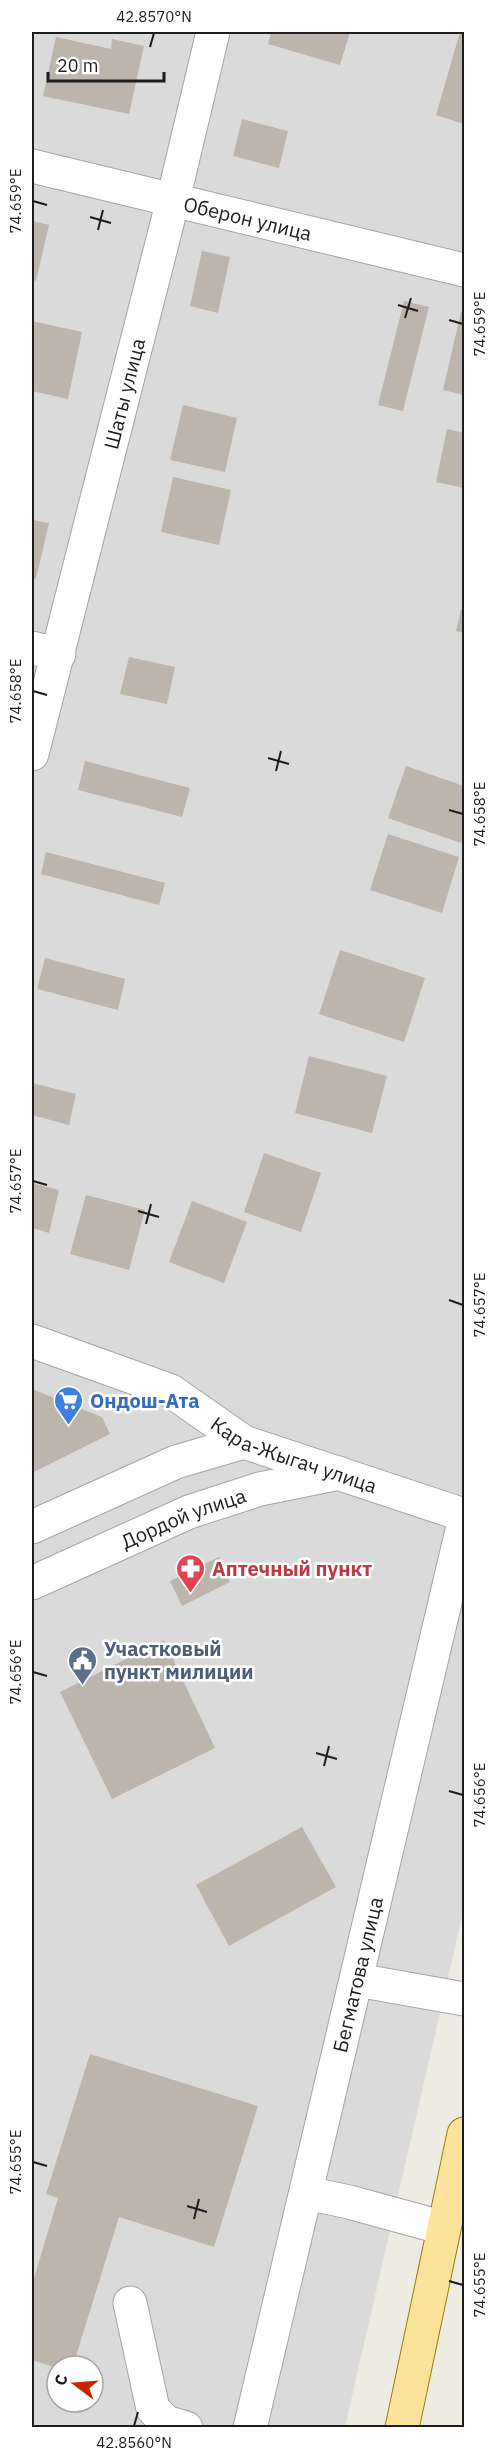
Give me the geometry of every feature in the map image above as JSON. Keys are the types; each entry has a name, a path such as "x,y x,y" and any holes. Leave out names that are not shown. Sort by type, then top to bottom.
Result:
{"main road":[{"path":"402,2427 465,2134"}],"street":[{"name":"Шаты улица","path":"32,754 45,651 173,200 213,32"},
{"name":"Оберон улица","path":"32,166 465,270"},
{"name":"Кара-Жыгач улица","path":"32,1341 171,1390 244,1442 465,1515"},
{"path":"176,1462 192,1428 192,1405"},
{"path":"32,1527 176,1462 244,1442"},
{"name":"Дордой улица","path":"32,1583 189,1512 260,1489 341,1473"},
{"name":"Бегматова улица","path":"250,2427 465,1522"},
{"path":"357,1980 465,1999"},
{"path":"307,2193 444,2228"},
{"path":"129,2303 153,2409 166,2422 186,2427"}],"shaded area":[{"path":"32,32 464,32 464,1908 345,2427 32,2428"}],"building":[{"path":"271,32 350,32 340,65 268,44"},
{"path":"460,32 464,32 464,124 436,115"},
{"path":"56,37 111,49 112,39 144,46 129,114 43,96"},
{"path":"242,119 288,131 279,168 233,156"},
{"path":"32,221 49,225 36,281 32,280"},
{"path":"202,251 230,257 218,313 190,306"},
{"path":"404,301 429,307 403,411 378,405"},
{"path":"461,312 464,313 464,395 443,390"},
{"path":"32,321 82,332 68,399 32,391"},
{"path":"183,405 237,418 225,472 170,460"},
{"path":"447,429 464,433 464,488 436,482"},
{"path":"173,477 231,490 219,545 161,532"},
{"path":"32,520 49,523 36,579 32,578"},
{"path":"461,609 464,610 464,633 456,631"},
{"path":"129,657 175,667 167,704 120,694"},
{"path":"85,761 190,788 182,817 78,790"},
{"path":"406,766 464,786 464,832 461,843 388,818"},
{"path":"388,834 459,857 442,913 370,890"},
{"path":"46,852 165,883 159,905 41,874"},
{"path":"340,950 425,978 404,1042 319,1014"},
{"path":"45,958 125,979 118,1010 37,989"},
{"path":"309,1056 387,1076 372,1133 295,1113"},
{"path":"32,1083 76,1094 69,1125 32,1115"},
{"path":"264,1153 321,1173 301,1232 244,1212"},
{"path":"32,1183 59,1190 49,1233 32,1228"},
{"path":"86,1195 145,1210 129,1270 70,1254"},
{"path":"192,1201 247,1222 224,1283 169,1262"},
{"name":"Ондош-Ата","path":"32,1389 102,1417 110,1434 32,1473"},
{"name":"Аптечный пункт","path":"219,1557 230,1582 182,1606 170,1581"},
{"path":"164,1640 215,1748 112,1799 60,1692"},
{"path":"302,1827 336,1887 229,1946 196,1885"},
{"path":"90,2054 258,2106 214,2247 119,2217 77,2354 45,2354 45,2364 32,2360 32,2285 58,2198 46,2194"}],"place":[{"name":"Ондош-Ата","path":"69,1426"},
{"name":"Аптечный пункт","path":"191,1594"},
{"name":"Участковый пункт милиции","path":"83,1686"}]}
